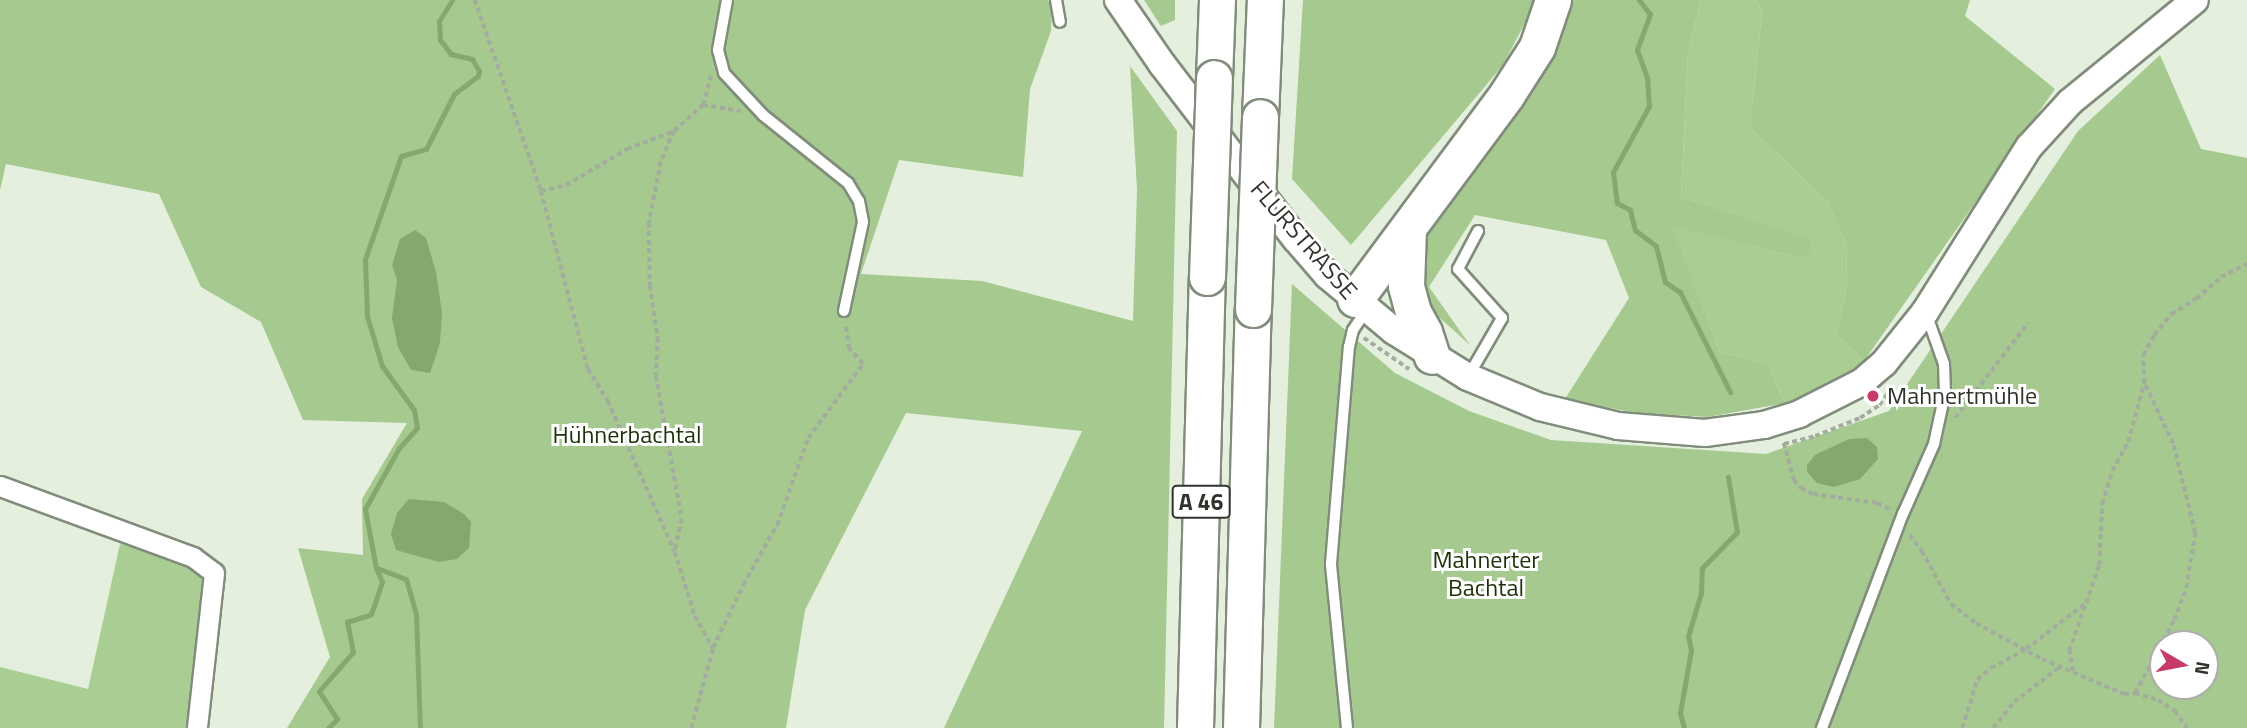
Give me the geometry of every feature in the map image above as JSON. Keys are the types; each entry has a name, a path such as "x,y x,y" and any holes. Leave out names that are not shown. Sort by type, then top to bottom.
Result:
{"highway":[{"name":"A 46","path":"1195,728 1217,0"},
{"name":"A 46","path":"1241,728 1265,0"},
{"path":"1265,36 1274,0"},
{"path":"1361,305 1408,229 1478,135 1537,47 1553,0"},
{"path":"1408,229 1406,286 1413,312 1424,332 1432,356"}],"main road":[{"name":"FLURSTRASSE","path":"1118,0 1161,64 1296,239 1361,305 1432,356 1468,377 1540,407 1618,426 1665,433 1735,430 1800,414 1862,382 1884,363 1926,312 2029,148 2070,102 2195,0"}],"street":[{"path":"0,486 193,557 214,573 197,728"}],"lane":[{"path":"727,0 718,50 724,73 763,115 848,183 859,201 863,222 844,311"},
{"path":"1056,0 1060,22"},
{"path":"1468,377 1502,318 1458,269 1478,230"},
{"path":"1348,728 1331,564 1349,347 1361,305"},
{"path":"1822,728 1903,514 1934,444 1945,393 1944,364 1926,312"}],"path":[{"path":"475,0 541,191 588,369 608,401 675,552 695,616 713,648"},
{"path":"541,191 566,185 627,149 674,131 703,105 763,115"},
{"path":"674,131 662,162 649,223 649,248 650,286 658,338 656,376 682,519 675,552"},
{"path":"2073,672 2068,651 2099,565 2102,505 2112,471 2128,442 2144,383 2143,355 2154,335 2171,314 2221,277 2247,264"},
{"path":"691,728 713,648 777,525 808,438 863,365 849,349 844,311"},
{"path":"1934,444 2028,323"},
{"path":"2136,693 2174,620 2186,588 2195,533 2173,444 2144,383"},
{"path":"1784,443 1794,480 1801,488 1824,496 1877,503 1903,514 1908,533 1922,551 1951,604 1976,623 2061,667 2124,694 2136,693 2158,700 2175,711 2187,728"},
{"path":"1962,728 1978,680 1991,668 2003,665 2026,649 2086,603"},
{"path":"1993,728 2014,702 2061,667"}],"shaded area":[{"path":"1701,0 1756,0 1762,11 1750,127 1828,203 1847,246 1846,292 1836,334 1864,361 1829,388 1785,403 1767,364 1720,352 1671,225 1802,258 1810,239 1681,197 1688,53"},
{"path":"415,230 426,238 436,272 442,313 440,343 430,373 411,370 398,347 392,318 397,280 392,265 400,239"},
{"path":"1867,438 1877,447 1878,459 1860,479 1834,487 1817,483 1807,472 1807,465 1815,455 1849,439"},
{"path":"409,499 444,502 464,514 471,522 469,548 457,559 439,562 396,550 391,534 397,513"},
{"path":"120,544 153,551 193,568 206,585 190,728 0,728 0,667 88,689"}],"green space":[{"name":"Hühnerbachtal","path":"0,0 1048,0 1052,6 1051,31 1030,89 1023,177 899,160 861,274 982,281 1133,321 1137,190 1130,66 1177,131 1164,728 944,728 1082,431 906,413 805,610 786,728 287,728 330,657 298,548 363,555 362,499 407,423 303,420 261,322 201,287 159,194 6,164 0,190"},
{"path":"1144,0 1175,0 1175,20 1161,26"},
{"path":"1303,0 1537,0 1503,65 1351,245 1292,179"},
{"path":"1568,0 1701,0 1688,53 1681,197 1811,239 1811,251 1802,258 1672,226 1720,352 1767,364 1785,403 1708,417 1636,413 1565,399 1629,298 1606,240 1475,215 1429,287 1470,345 1423,303 1415,252 1563,25"},
{"path":"1756,0 1970,0 1965,16 2055,89 1864,361 1836,334 1846,292 1847,246 1828,203 1750,127 1762,11"},
{"name":"Mahnerter Bachtal","path":"2160,55 2201,149 2247,158 2247,728 1274,728 1292,284 1395,373 1469,411 1551,440 1766,454 1889,411 2078,131"}],"waterway":[{"path":"328,728 337,719 319,691 353,652 347,622 371,614 382,582 376,568 365,509 399,448 417,428 414,410 382,366 367,316 365,259 401,156 426,149 454,94 478,76 479,71 472,59 451,54 440,40 439,21 452,0"},
{"path":"1639,0 1650,14 1637,50 1647,78 1649,106 1613,172 1617,203 1630,210 1635,230 1656,246 1665,282 1680,292 1730,392"},
{"path":"1684,728 1680,713 1691,650 1688,636 1701,593 1702,568 1737,532 1728,477"},
{"path":"377,568 406,579 416,614 420,728"}],"place":[{"name":"Mahnertmühle","path":"1873,396"}]}
